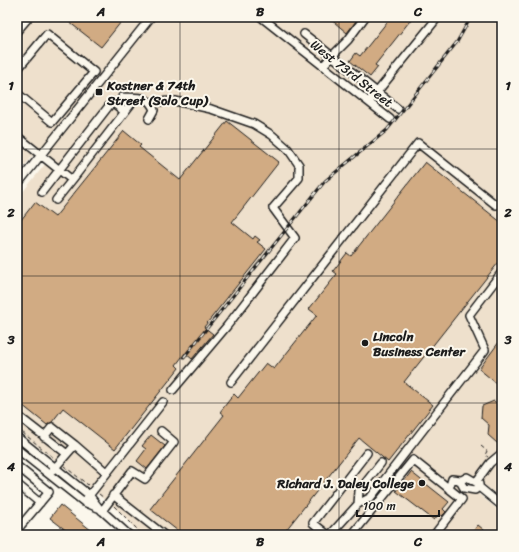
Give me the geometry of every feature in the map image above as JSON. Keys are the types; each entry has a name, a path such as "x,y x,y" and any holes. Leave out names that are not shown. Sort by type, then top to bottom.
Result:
{"street":[{"path":"17,31 29,17"},
{"path":"17,185 151,17"},
{"name":"West 73rd Street","path":"261,17 390,119"},
{"path":"323,66 348,40 365,17"},
{"path":"369,102 438,17"},
{"path":"17,70 47,34 94,72 52,122 17,93"},
{"path":"304,34 398,109"},
{"path":"122,97 144,98 151,102 175,101 211,109 254,124 272,135 299,165 299,178 272,208 295,238 227,326 173,390"},
{"path":"42,192 112,102 125,112"},
{"path":"149,119 154,110 151,102"},
{"path":"56,200 131,104"},
{"path":"66,105 75,112"},
{"path":"59,113 69,120"},
{"path":"17,136 72,180"},
{"path":"231,382 418,143 496,205 502,204"},
{"path":"367,453 313,523 329,535 358,504 371,497 485,350 468,315 502,272"},
{"path":"84,502 106,472 163,402"},
{"path":"17,415 67,454"},
{"path":"44,436 52,428 106,472"},
{"path":"100,509 111,498 132,471 145,480 174,442 161,431"},
{"path":"17,437 58,465 91,492 100,509"},
{"path":"50,474 75,446"},
{"path":"17,449 84,502 100,509 129,535"},
{"path":"450,484 461,483 475,490 490,463 502,453"},
{"path":"352,535 413,460 450,484 462,499 434,535"},
{"path":"358,504 359,491 381,463"},
{"path":"17,466 49,492 17,530"},
{"path":"461,483 467,477 502,506"},
{"path":"17,484 40,503"},
{"path":"111,498 164,535"}],"path":[{"path":"17,428 91,492 111,498 143,535"},
{"path":"481,446 487,451 485,455 492,457"},
{"path":"445,531 450,535"}],"shaded area":[{"path":"17,17 502,17 502,499 471,474 465,473 461,475 457,482 462,491 476,492 502,513 502,535 140,535 121,513 17,430 17,199 51,157 39,148 17,175"}],"building":[{"path":"73,17 125,17 101,47 69,22"},
{"path":"328,17 352,17 356,21 347,33"},
{"path":"391,17 413,17 375,65 378,67 370,77 350,61 356,53 360,56"},
{"path":"227,121 279,162 232,222 253,239 255,236 260,240 257,242 266,249 204,327 213,334 192,359 185,353 176,365 179,368 115,449 63,408 52,422 47,425 17,401 17,225 35,202 55,217 124,131 141,145 139,147 180,180"},
{"name":"Lincoln Business Center","path":"425,162 502,223 502,258 404,382 433,405 388,462 359,438 282,535 183,535 150,509 224,415 220,412 234,394 238,398 266,363 274,369 317,315 309,309 337,274 333,271 347,253 351,256"},
{"path":"502,338 502,388 479,369"},
{"path":"494,401 502,407 502,441 497,443 488,435 489,425 481,418 482,406"},
{"path":"151,435 165,446 147,469 137,461 146,449 142,446"},
{"path":"411,472 449,502 443,509 446,512 442,516 439,514 434,520 396,491"},
{"path":"60,505 97,535 72,535 50,518"},
{"path":"478,525 490,535 470,535"}],"railway":[{"path":"184,357 325,181 387,130 457,42 471,17"}],"place":[{"name":"Kostner & 74th Street (Solo Cup)","path":"99,92"},
{"name":"Lincoln Business Center","path":"365,343"},
{"name":"Richard J. Daley College","path":"422,483"}]}
